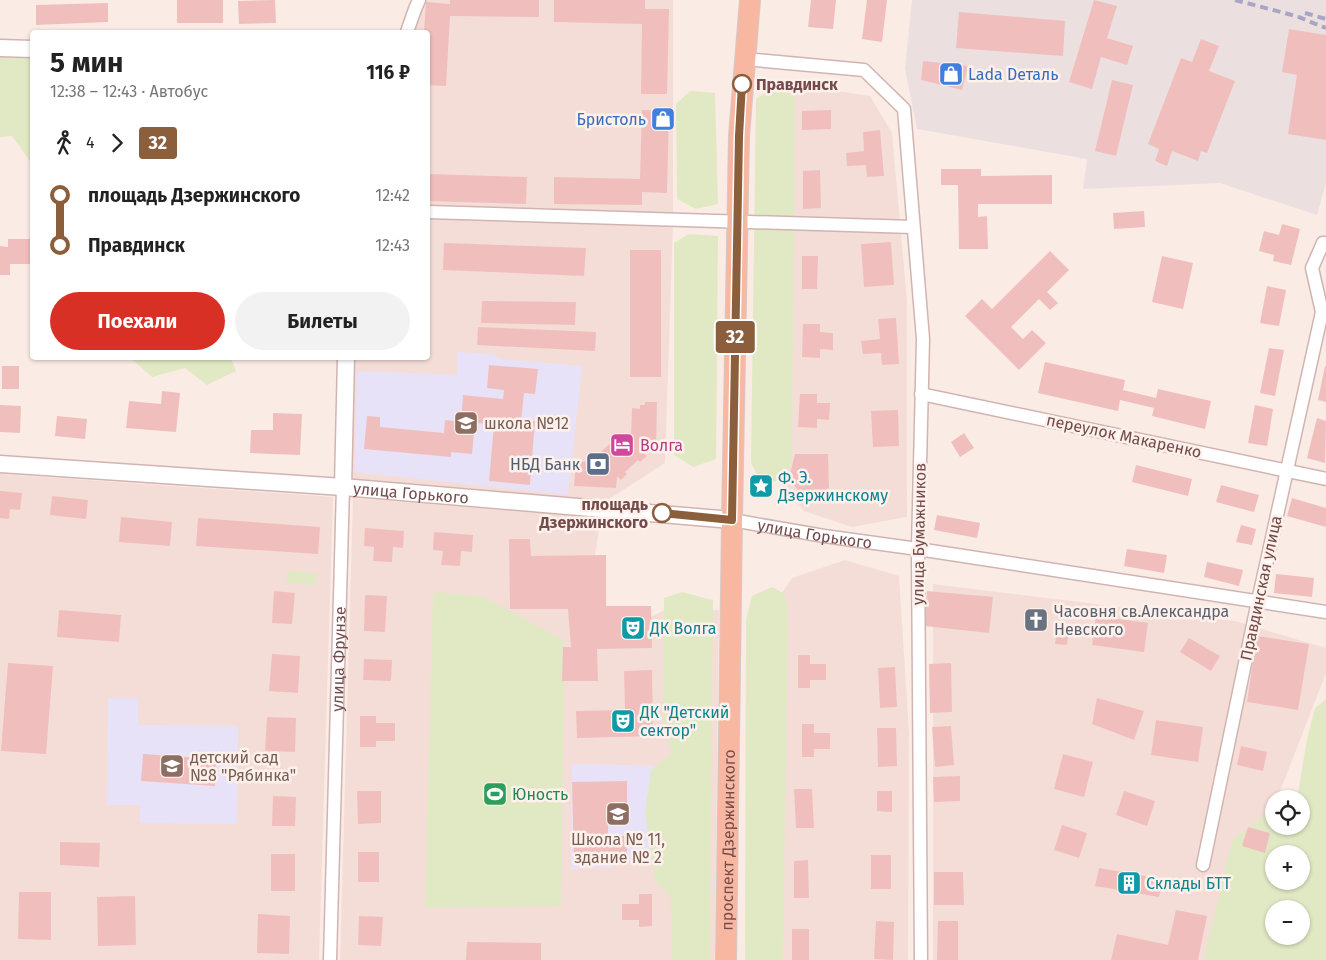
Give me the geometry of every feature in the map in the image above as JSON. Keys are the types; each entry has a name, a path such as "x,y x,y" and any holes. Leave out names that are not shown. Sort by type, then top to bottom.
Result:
{"main road":[{"name":"проспект Дзержинского","path":"726,960 740,121 750,0"}],"street":[{"path":"408,30 420,0"},
{"path":"0,48 30,49"},
{"name":"улица Бумажников","path":"744,59 864,70 904,109 923,339 918,549 921,960"},
{"path":"430,212 913,227"},
{"name":"Правдинская улица","path":"1203,866 1258,601 1324,310 1312,268 1323,243 1326,243"},
{"name":"улица Фрунзе","path":"330,960 346,360"},
{"name":"переулок Макаренко","path":"921,394 1326,479"},
{"name":"улица Горького","path":"0,464 343,487 732,520 824,536 1326,612"}],"shaded area":[{"path":"423,0 673,0 673,213 430,205 430,30 416,30"},
{"path":"912,0 1326,0 1326,183 1317,215 1220,183 1083,189 1087,159 917,129 905,69"},
{"path":"785,83 870,96 892,133 907,301 907,517 852,527 804,511 765,460 771,107"},
{"path":"430,218 673,224 665,463 606,501 351,479 353,360 430,360"},
{"name":"школа №12","path":"457,352 494,354 499,359 582,366 568,495 355,472 357,371 457,375"},
{"path":"0,474 333,497 319,960 0,960"},
{"path":"353,498 601,518 595,555 596,606 607,616 653,616 668,608 719,610 715,960 340,960"},
{"path":"845,560 899,576 909,733 908,960 772,960 772,608 792,578"},
{"path":"933,584 1235,621 1326,648 1326,673 1280,790 1265,790 1265,830 1214,960 933,960"},
{"name":"детский сад №8 \"Рябинка\"","path":"108,698 138,698 138,725 238,726 237,824 140,823 140,805 107,805"},
{"name":"Школа № 11, здание № 2","path":"572,764 665,766 664,862 613,863 612,868 571,869"}],"green space":[{"path":"0,55 30,56 30,161 12,136 0,137"},
{"path":"771,89 795,96 792,458 786,479 772,482 757,474 751,463 756,99"},
{"path":"690,91 715,93 718,204 696,209 677,199 676,104"},
{"path":"689,234 718,236 716,459 693,467 674,455 674,243"},
{"path":"131,360 232,360 236,371 207,385 185,368 152,377"},
{"path":"287,571 317,573 316,585 286,583"},
{"path":"772,587 785,594 788,615 783,960 745,960 746,620 752,596"},
{"name":"Юность","path":"433,592 481,596 564,640 562,681 564,681 561,906 425,908"},
{"path":"682,592 713,600 710,960 672,960 671,898 655,881 645,814 651,770 672,753 663,724 664,598"},
{"path":"1326,699 1326,960 1204,960 1232,840 1265,815 1265,835 1310,835 1310,790 1298,790 1307,739 1315,708"}],"building":[{"path":"177,0 223,0 223,23 177,23"},
{"path":"275,0 276,23 239,24 238,1"},
{"path":"450,0 539,0 539,17 450,16 446,86 430,85 430,30 424,30 426,2 450,4"},
{"path":"554,0 645,0 645,9 669,9 667,94 641,94 642,24 554,22"},
{"path":"811,0 836,0 833,29 808,27"},
{"path":"867,0 887,0 882,42 862,39"},
{"path":"1094,0 1117,6 1107,38 1133,46 1127,65 1101,57 1092,89 1069,82"},
{"path":"108,3 108,22 36,25 36,5"},
{"path":"959,12 1065,21 1063,56 956,48"},
{"path":"1289,29 1326,35 1326,140 1288,134 1297,75 1282,72"},
{"path":"1201,39 1219,46 1209,71 1235,81 1207,153 1201,151 1198,161 1172,151 1167,166 1155,161 1159,149 1148,144 1181,58 1192,62"},
{"path":"923,61 968,66 962,90 921,80"},
{"path":"1112,80 1133,85 1116,156 1095,151"},
{"path":"642,110 669,111 667,193 642,192 642,205 554,204 554,177 640,179"},
{"path":"831,110 831,129 802,130 802,111"},
{"path":"880,130 884,176 867,177 866,165 847,166 846,153 864,151 863,132"},
{"path":"941,169 981,169 981,176 1052,175 1052,204 978,204 978,217 987,216 988,249 959,249 958,185 941,185"},
{"path":"820,170 821,208 803,209 803,171"},
{"path":"430,174 527,177 526,204 430,201"},
{"path":"1144,211 1145,227 1114,229 1113,213"},
{"path":"1282,224 1300,229 1291,265 1273,261 1274,255 1259,251 1264,231 1279,235"},
{"path":"8,239 30,239 30,264 10,264 10,275 0,275 0,246 8,247"},
{"path":"891,242 894,285 864,287 861,244"},
{"path":"444,243 586,248 584,276 443,270"},
{"path":"630,250 661,250 661,377 630,377"},
{"path":"1050,251 1069,270 1047,292 1058,303 1050,310 1039,299 1011,327 1023,339 1032,330 1046,343 1019,370 965,316 982,299 992,309"},
{"path":"802,256 818,256 817,289 802,289"},
{"path":"1162,256 1193,263 1183,309 1152,302"},
{"path":"1267,286 1286,290 1279,326 1260,323"},
{"path":"482,301 576,302 575,325 481,323"},
{"path":"896,318 899,364 882,365 881,353 863,354 861,341 880,339 878,319"},
{"path":"803,324 820,324 820,332 833,333 833,350 820,349 820,358 802,357"},
{"path":"478,327 596,332 595,351 477,345"},
{"path":"1269,348 1284,350 1275,396 1260,393"},
{"path":"1045,362 1125,380 1123,390 1156,398 1158,389 1211,401 1205,429 1152,416 1154,408 1120,400 1118,411 1038,393"},
{"path":"489,365 538,369 535,394 524,393 521,420 535,421 530,485 489,481 494,424 475,423 472,454 451,452 451,457 364,449 367,416 380,417 380,427 444,433 445,420 461,422 463,395 503,399 504,390 487,388"},
{"path":"2,366 19,366 19,389 2,389"},
{"path":"1326,366 1326,402 1318,400"},
{"path":"162,391 180,393 176,432 126,428 129,401 161,404"},
{"path":"800,394 817,394 817,403 830,403 829,420 817,419 817,428 798,427"},
{"path":"645,402 657,402 656,452 646,452 644,454 647,456 640,462 638,460 625,472 627,474 621,480 618,477 616,488 574,486 576,461 602,463 596,456 622,433 628,439 631,436 632,408 640,409 640,405 645,405"},
{"path":"0,405 21,406 20,433 0,432"},
{"path":"1255,405 1273,409 1267,446 1248,443"},
{"path":"898,410 899,446 873,447 871,411"},
{"path":"273,413 302,414 300,455 250,453 251,430 273,430"},
{"path":"57,416 87,419 85,439 55,436"},
{"path":"1317,418 1326,421 1325,463 1307,458"},
{"path":"964,433 974,448 960,457 951,442"},
{"path":"795,454 828,454 829,488 806,501 789,478"},
{"path":"1136,465 1192,479 1188,496 1132,482"},
{"path":"1221,485 1259,495 1254,512 1216,502"},
{"path":"0,491 22,493 20,510 10,509 9,519 0,518"},
{"path":"52,496 88,500 86,519 50,515"},
{"path":"1292,498 1326,508 1326,527 1287,516"},
{"path":"937,515 980,523 977,538 934,530"},
{"path":"121,517 172,522 170,546 119,542"},
{"path":"198,518 320,527 318,554 196,546"},
{"path":"1241,525 1256,529 1252,545 1236,542"},
{"path":"365,528 404,531 403,548 393,547 392,562 373,561 374,547 364,546"},
{"path":"434,532 473,535 472,552 461,551 460,566 441,565 443,551 433,550"},
{"path":"509,539 530,539 531,556 606,555 606,606 651,606 652,648 597,649 598,681 562,681 563,647 571,647 568,609 510,609"},
{"path":"1127,549 1167,555 1164,573 1124,566"},
{"path":"1207,562 1243,570 1239,586 1204,577"},
{"path":"1276,574 1314,578 1312,597 1274,593"},
{"path":"274,591 295,593 292,624 272,623"},
{"path":"927,591 993,597 989,633 924,626"},
{"path":"365,595 387,596 385,632 364,631"},
{"path":"59,610 121,615 119,642 57,637"},
{"path":"1028,612 1044,614 1042,629 1026,627"},
{"path":"1096,616 1148,623 1144,652 1092,645"},
{"path":"1057,626 1069,628 1067,645 1055,644"},
{"path":"1257,636 1309,644 1298,710 1247,702"},
{"path":"1189,638 1220,656 1211,671 1180,652"},
{"path":"272,654 300,656 298,693 269,691"},
{"path":"798,655 810,655 810,664 826,664 826,680 810,680 810,688 798,688"},
{"path":"364,659 392,660 391,681 363,680"},
{"path":"8,663 53,666 46,754 1,751"},
{"path":"951,663 952,712 930,713 929,664"},
{"path":"895,667 897,707 880,708 878,668"},
{"path":"652,670 653,736 577,738 576,711 625,710 624,671"},
{"path":"1097,698 1144,711 1134,740 1092,724"},
{"path":"360,716 376,716 376,723 395,723 395,741 376,741 376,747 360,747"},
{"path":"267,717 296,718 295,752 265,751"},
{"path":"1156,720 1203,727 1198,762 1151,755"},
{"path":"802,724 814,724 814,733 830,733 830,749 814,749 814,757 802,757"},
{"path":"951,726 954,765 935,767 932,727"},
{"path":"877,728 896,728 897,766 878,767"},
{"path":"1241,746 1267,752 1263,771 1237,765"},
{"path":"143,754 216,759 215,786 141,781"},
{"path":"1063,754 1093,762 1084,797 1054,789"},
{"path":"960,776 960,801 934,802 933,777"},
{"path":"627,781 627,806 608,807 608,836 627,836 627,861 574,862 572,782"},
{"path":"794,789 812,789 814,828 796,828"},
{"path":"357,791 381,791 381,823 358,824"},
{"path":"877,791 892,791 892,812 877,811"},
{"path":"1124,791 1155,801 1147,826 1116,815"},
{"path":"273,796 296,797 295,826 272,826"},
{"path":"1062,825 1087,833 1079,858 1054,850"},
{"path":"1248,827 1265,832 1265,835 1270,835 1267,845 1265,845 1265,853 1242,846"},
{"path":"60,842 100,843 99,867 60,865"},
{"path":"358,852 379,852 379,882 358,882"},
{"path":"271,854 295,854 295,891 271,891"},
{"path":"871,855 891,855 891,889 871,889"},
{"path":"808,860 809,898 794,898 794,861"},
{"name":"Склады БТТ","path":"1099,868 1163,879 1159,897 1095,886"},
{"path":"934,872 963,872 964,905 934,905"},
{"path":"19,892 51,892 51,940 18,939"},
{"path":"639,894 652,894 652,926 639,927 639,920 622,920 622,904 639,904"},
{"path":"135,896 136,945 98,946 97,897"},
{"path":"1176,910 1207,916 1198,960 1111,960 1117,934 1168,945"},
{"path":"258,914 290,916 289,954 257,953"},
{"path":"359,916 383,917 381,946 358,945"},
{"path":"876,921 894,922 893,960 874,959"},
{"path":"938,921 958,921 958,960 937,960"},
{"path":"792,929 809,929 809,960 792,960"},
{"path":"467,942 541,943 541,960 466,960"}],"railway":[{"path":"1235,0 1296,16 1326,28"},
{"path":"1305,13 1326,19"}],"bus line":[{"name":"32","path":"662,513 732,520 739,136 742,84"}],"place":[{"name":"Lada Dеталь","path":"951,74"},
{"name":"Правдинск","path":"742,84"},
{"name":"Бристоль","path":"663,119"},
{"name":"школа №12","path":"466,423"},
{"name":"Волга","path":"622,445"},
{"name":"НБД Банк","path":"598,464"},
{"name":"Ф. Э. Дзержинскому","path":"761,486"},
{"name":"площадь Дзержинского","path":"662,513"},
{"name":"Часовня св.Александра Невского","path":"1036,620"},
{"name":"ДК Волга","path":"633,628"},
{"name":"ДК \"Детский сектор\"","path":"623,721"},
{"name":"детский сад №8 \"Рябинка\"","path":"172,766"},
{"name":"Юность","path":"495,794"},
{"name":"Школа № 11, здание № 2","path":"618,814"},
{"name":"Склады БТТ","path":"1129,883"}]}
